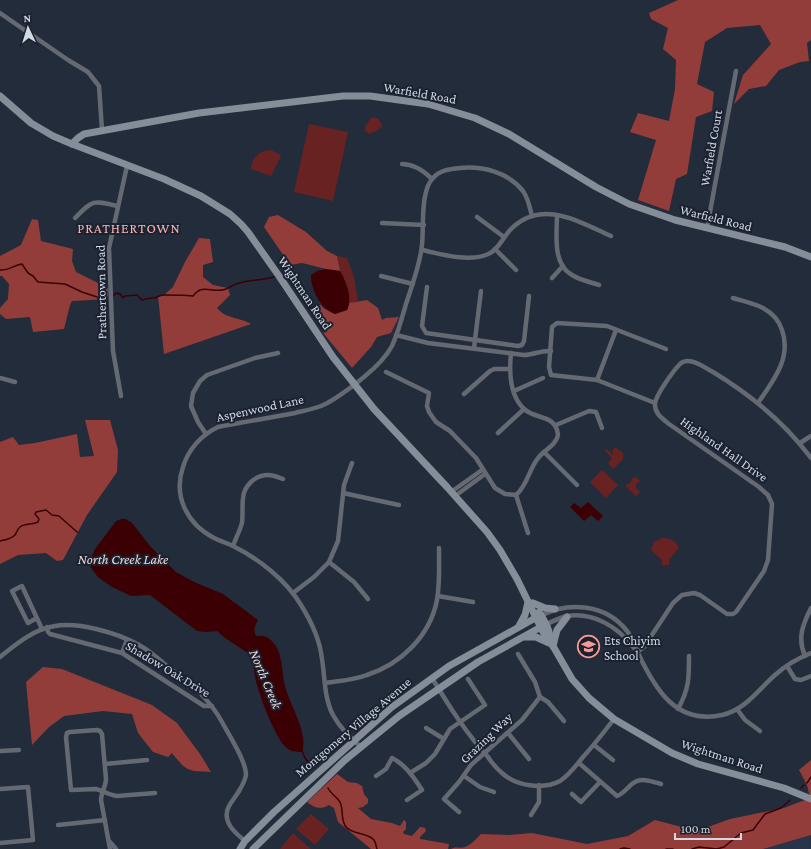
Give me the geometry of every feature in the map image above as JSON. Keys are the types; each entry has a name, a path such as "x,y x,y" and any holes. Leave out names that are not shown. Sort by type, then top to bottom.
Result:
{"main road":[{"name":"Wightman Road","path":"0,96 32,123 53,136 127,166 164,179 201,196 225,211 241,224 248,232 333,357 374,410 487,532 500,550 522,589 528,594 543,626 572,679 589,698 614,719 658,746 698,764 784,788 811,799"},
{"name":"Warfield Road","path":"72,144 84,134 199,112 342,96 370,96 428,104 475,118 509,134 629,204 675,220 785,247 811,257"},
{"path":"518,627 531,602 547,608 555,609"},
{"name":"Montgomery Village Avenue","path":"240,849 245,841 274,812 353,740 392,707 449,666 539,616"},
{"path":"522,637 536,637 552,643 557,630 566,616"},
{"name":"Montgomery Village Avenue","path":"254,849 345,760 399,716 478,662 543,626"},
{"path":"245,841 254,849"}],"street":[{"path":"0,13 88,72 99,86 102,130"},
{"name":"Warfield Court","path":"707,228 736,71"},
{"path":"402,164 418,168 432,179 440,172 448,169 476,167 492,170 514,182 522,190 528,201 532,216"},
{"name":"Prathertown Road","path":"121,396 113,351 109,263 110,243 127,166"},
{"name":"Aspenwood Lane","path":"361,747 340,726 332,713 325,683 322,653 316,634 293,593 278,577 233,546 214,538 197,528 190,519 181,497 181,473 188,453 194,445 206,434 218,427 320,406 337,398 355,385 384,359 392,346 396,335 422,250 424,198 432,179"},
{"path":"75,218 93,202 117,206"},
{"path":"422,250 470,257 487,255 495,249 504,237 518,223 532,216 542,214 557,215 568,218 611,236"},
{"path":"557,215 557,252 563,266 572,276 598,285"},
{"path":"477,217 504,237"},
{"path":"382,223 424,225"},
{"path":"495,249 516,270"},
{"path":"552,278 563,266"},
{"path":"381,276 412,284"},
{"path":"427,287 422,326 426,333 518,346 522,345 524,341 529,296"},
{"path":"474,348 482,291"},
{"path":"733,298 755,304 772,314 781,326 784,336 786,346 783,361 769,387 758,403"},
{"path":"666,349 602,325 556,323 552,327 549,372 550,375 597,380 655,403 681,363 687,361 695,362 738,387 758,403 783,425 811,458"},
{"path":"597,380 616,330"},
{"path":"396,335 428,342 528,355 541,351 551,351"},
{"path":"511,353 510,369 514,391 524,409 532,414 550,420 556,425 558,435 557,440 536,462 524,486 516,495"},
{"path":"206,434 195,417 191,406 193,393 200,381 207,375 255,358 278,354"},
{"path":"464,394 490,371 494,369 510,369"},
{"path":"386,372 429,393 427,406 432,417 441,426 450,431 480,463 484,472 495,488 505,494 516,495"},
{"path":"0,378 15,382"},
{"path":"514,391 543,378"},
{"name":"Highland Hall Drive","path":"637,652 644,647 673,603 682,595 694,593 700,595 727,614 736,612 766,566 772,504 768,495 759,487 662,418 656,410 655,403"},
{"path":"498,432 524,409"},
{"path":"556,425 592,411 596,412 602,428"},
{"path":"800,444 811,436"},
{"path":"544,452 577,485"},
{"path":"293,593 314,577 329,562 340,533 343,493 352,463"},
{"path":"453,494 484,472"},
{"path":"233,546 241,525 242,498 247,486 252,481 265,475 283,478"},
{"path":"343,493 399,505"},
{"path":"516,495 528,533"},
{"path":"325,683 369,675 389,666 410,649 426,630 433,614 438,596 439,548"},
{"path":"329,562 354,582 368,599"},
{"path":"37,618 28,623 12,591 22,586 37,618 45,628"},
{"path":"438,596 473,602"},
{"path":"539,616 555,609 571,606 583,606 605,613 628,632 653,683 660,693 678,709 692,715 722,715 737,709 747,702 774,676 787,666 811,653"},
{"path":"804,656 801,643 801,634 803,625 811,608"},
{"path":"543,626 566,616 584,616 599,619 626,636 637,652"},
{"name":"Shadow Oak Drive","path":"0,657 30,635 55,625 82,627 113,634 138,644 154,655 200,692 212,706 240,757 246,773 243,784 228,807 227,813 230,826 245,841"},
{"name":"Shadow Oak Drive","path":"45,628 50,634 122,653 204,706 212,706"},
{"path":"122,653 127,640"},
{"path":"518,654 535,682 540,697 548,702 564,721"},
{"path":"678,709 685,697 688,685 689,656"},
{"path":"787,666 795,679 801,680 811,676"},
{"path":"432,678 475,744 502,774 529,785 539,786 550,784 559,781 568,775 614,719"},
{"path":"410,773 432,758 450,729 459,721 485,705 468,679"},
{"name":"Grazing Way","path":"459,812 444,798 464,776 471,765 522,720 540,697"},
{"path":"737,709 745,720 760,731"},
{"path":"426,728 444,739"},
{"path":"110,849 110,842 101,800 102,792 106,785 102,734 97,730 67,733 66,737 71,790 96,789 102,792 117,796 155,793"},
{"path":"508,733 529,760"},
{"path":"0,745 0,751 19,750"},
{"path":"594,745 613,760"},
{"path":"376,776 386,769 392,758 399,761 422,790 407,800"},
{"path":"105,764 147,760"},
{"path":"579,763 617,796 624,792 631,784 640,780 661,784"},
{"path":"464,776 480,787 494,792"},
{"path":"572,794 581,802 600,782"},
{"path":"531,815 539,802 539,786"},
{"path":"0,789 28,787 32,840 0,842"},
{"path":"58,824 105,820"},
{"path":"110,842 116,849"}],"shaded area":[{"path":"678,0 811,0 811,40 807,43 809,61 800,62 779,70 766,86 749,89 734,104 743,75 771,44 760,25 727,28 705,42 697,84 714,92 712,111 696,117 687,174 676,179 669,211 638,200 656,140 630,132 638,113 669,121 675,89 676,60 663,49 668,28 651,19 649,13"},
{"path":"373,117 379,120 382,127 369,134 365,131 365,127"},
{"path":"309,124 348,132 333,201 294,192"},
{"path":"271,150 281,156 271,176 251,169 253,161 257,155"},
{"path":"278,215 306,232 327,251 337,256 340,271 302,263 290,265 264,227 269,217"},
{"path":"32,219 38,220 41,241 73,249 72,261 76,272 108,288 108,299 72,301 64,329 33,332 30,317 6,319 0,314 0,308 8,299 9,284 2,276 0,276 0,256 21,245"},
{"path":"199,238 210,239 213,262 203,265 203,277 213,285 228,288 230,295 217,308 224,314 251,324 164,354 158,296 164,295 173,287"},
{"path":"337,256 347,258 354,277 358,301 349,303 347,289 340,271"},
{"path":"367,300 378,308 382,320 386,318 399,317 391,333 377,337 371,347 352,368 324,334 322,323 314,308 321,305 323,308 335,314 347,310 349,303"},
{"path":"85,420 110,420 118,450 117,472 87,515 63,560 57,561 46,553 18,555 0,564 0,442 13,437 19,445 77,434 80,457 94,456"},
{"path":"615,447 623,453 623,459 613,469 608,463 612,458 605,451 607,449 613,455 612,451"},
{"path":"602,470 618,485 606,498 590,482"},
{"path":"637,477 640,482 636,484 636,488 640,492 636,496 625,486 631,482 632,478"},
{"path":"662,538 672,540 679,548 669,560 669,565 662,565 662,560 651,550 654,542"},
{"path":"43,667 62,669 152,705 177,723 200,754 211,772 193,771 188,769 181,764 172,753 168,757 153,752 138,733 132,714 103,711 64,716 49,727 32,745 26,682"},
{"path":"811,760 811,835 763,849 451,849 463,848 467,846 481,834 509,835 532,833 587,844 628,836 655,820 697,831 730,819 784,808 810,798 807,785 799,770"},
{"path":"337,774 348,782 357,783 362,786 364,794 368,799 368,803 363,807 358,808 371,819 400,826 404,820 406,822 406,829 403,832 404,834 412,836 420,827 425,828 426,831 420,839 449,844 448,849 371,849 338,822 334,808 329,805 318,808 307,802"},
{"path":"311,814 329,829 315,845 296,829"},
{"path":"293,833 311,849 280,849"},
{"path":"810,835 811,849 763,849"}],"water":[{"path":"326,269 340,271 349,295 349,305 347,310 335,314 325,308 318,299 311,281 311,275 317,271"},
{"path":"588,502 603,516 598,521 591,515 584,521 570,507 574,503 581,508"},
{"name":"North Creek Lake","path":"126,519 132,523 150,546 176,572 194,582 223,594 258,620 255,628 256,636 262,636 270,639 276,646 280,655 284,682 301,730 303,752 288,749 277,735 266,712 255,678 254,657 217,631 197,631 150,595 131,596 112,587 98,577 91,568 90,561 95,549 116,521"}],"waterway":[{"path":"0,270 6,270 22,264 28,273 38,282 65,284 82,292 97,297 107,298"},
{"path":"284,275 295,277"},
{"path":"112,297 116,293 120,294 123,298 125,296 137,295 142,300 163,295 193,296 203,289 224,290 239,283 274,277"},
{"name":"North Creek","path":"0,541 15,535 18,529 22,526 38,522 39,519 35,514 36,512 46,510 52,515 59,516 77,532"},
{"name":"North Creek","path":"302,751 310,765"},
{"name":"North Creek","path":"807,783 811,777"},
{"name":"North Creek","path":"801,788 804,785"},
{"name":"North Creek","path":"328,788 340,802 343,821 346,827 349,830 371,837 375,841 377,849"},
{"name":"North Creek","path":"692,849 699,847 717,849 724,847 741,833 753,830 765,814 781,808 790,800"},
{"name":"North Creek","path":"620,849 630,849"},
{"name":"North Creek","path":"666,849 673,849"}],"place":[{"name":"Ets Chiyim School","path":"589,647"}],"district":[{"name":"PRATHERTOWN","path":"129,228"}]}
